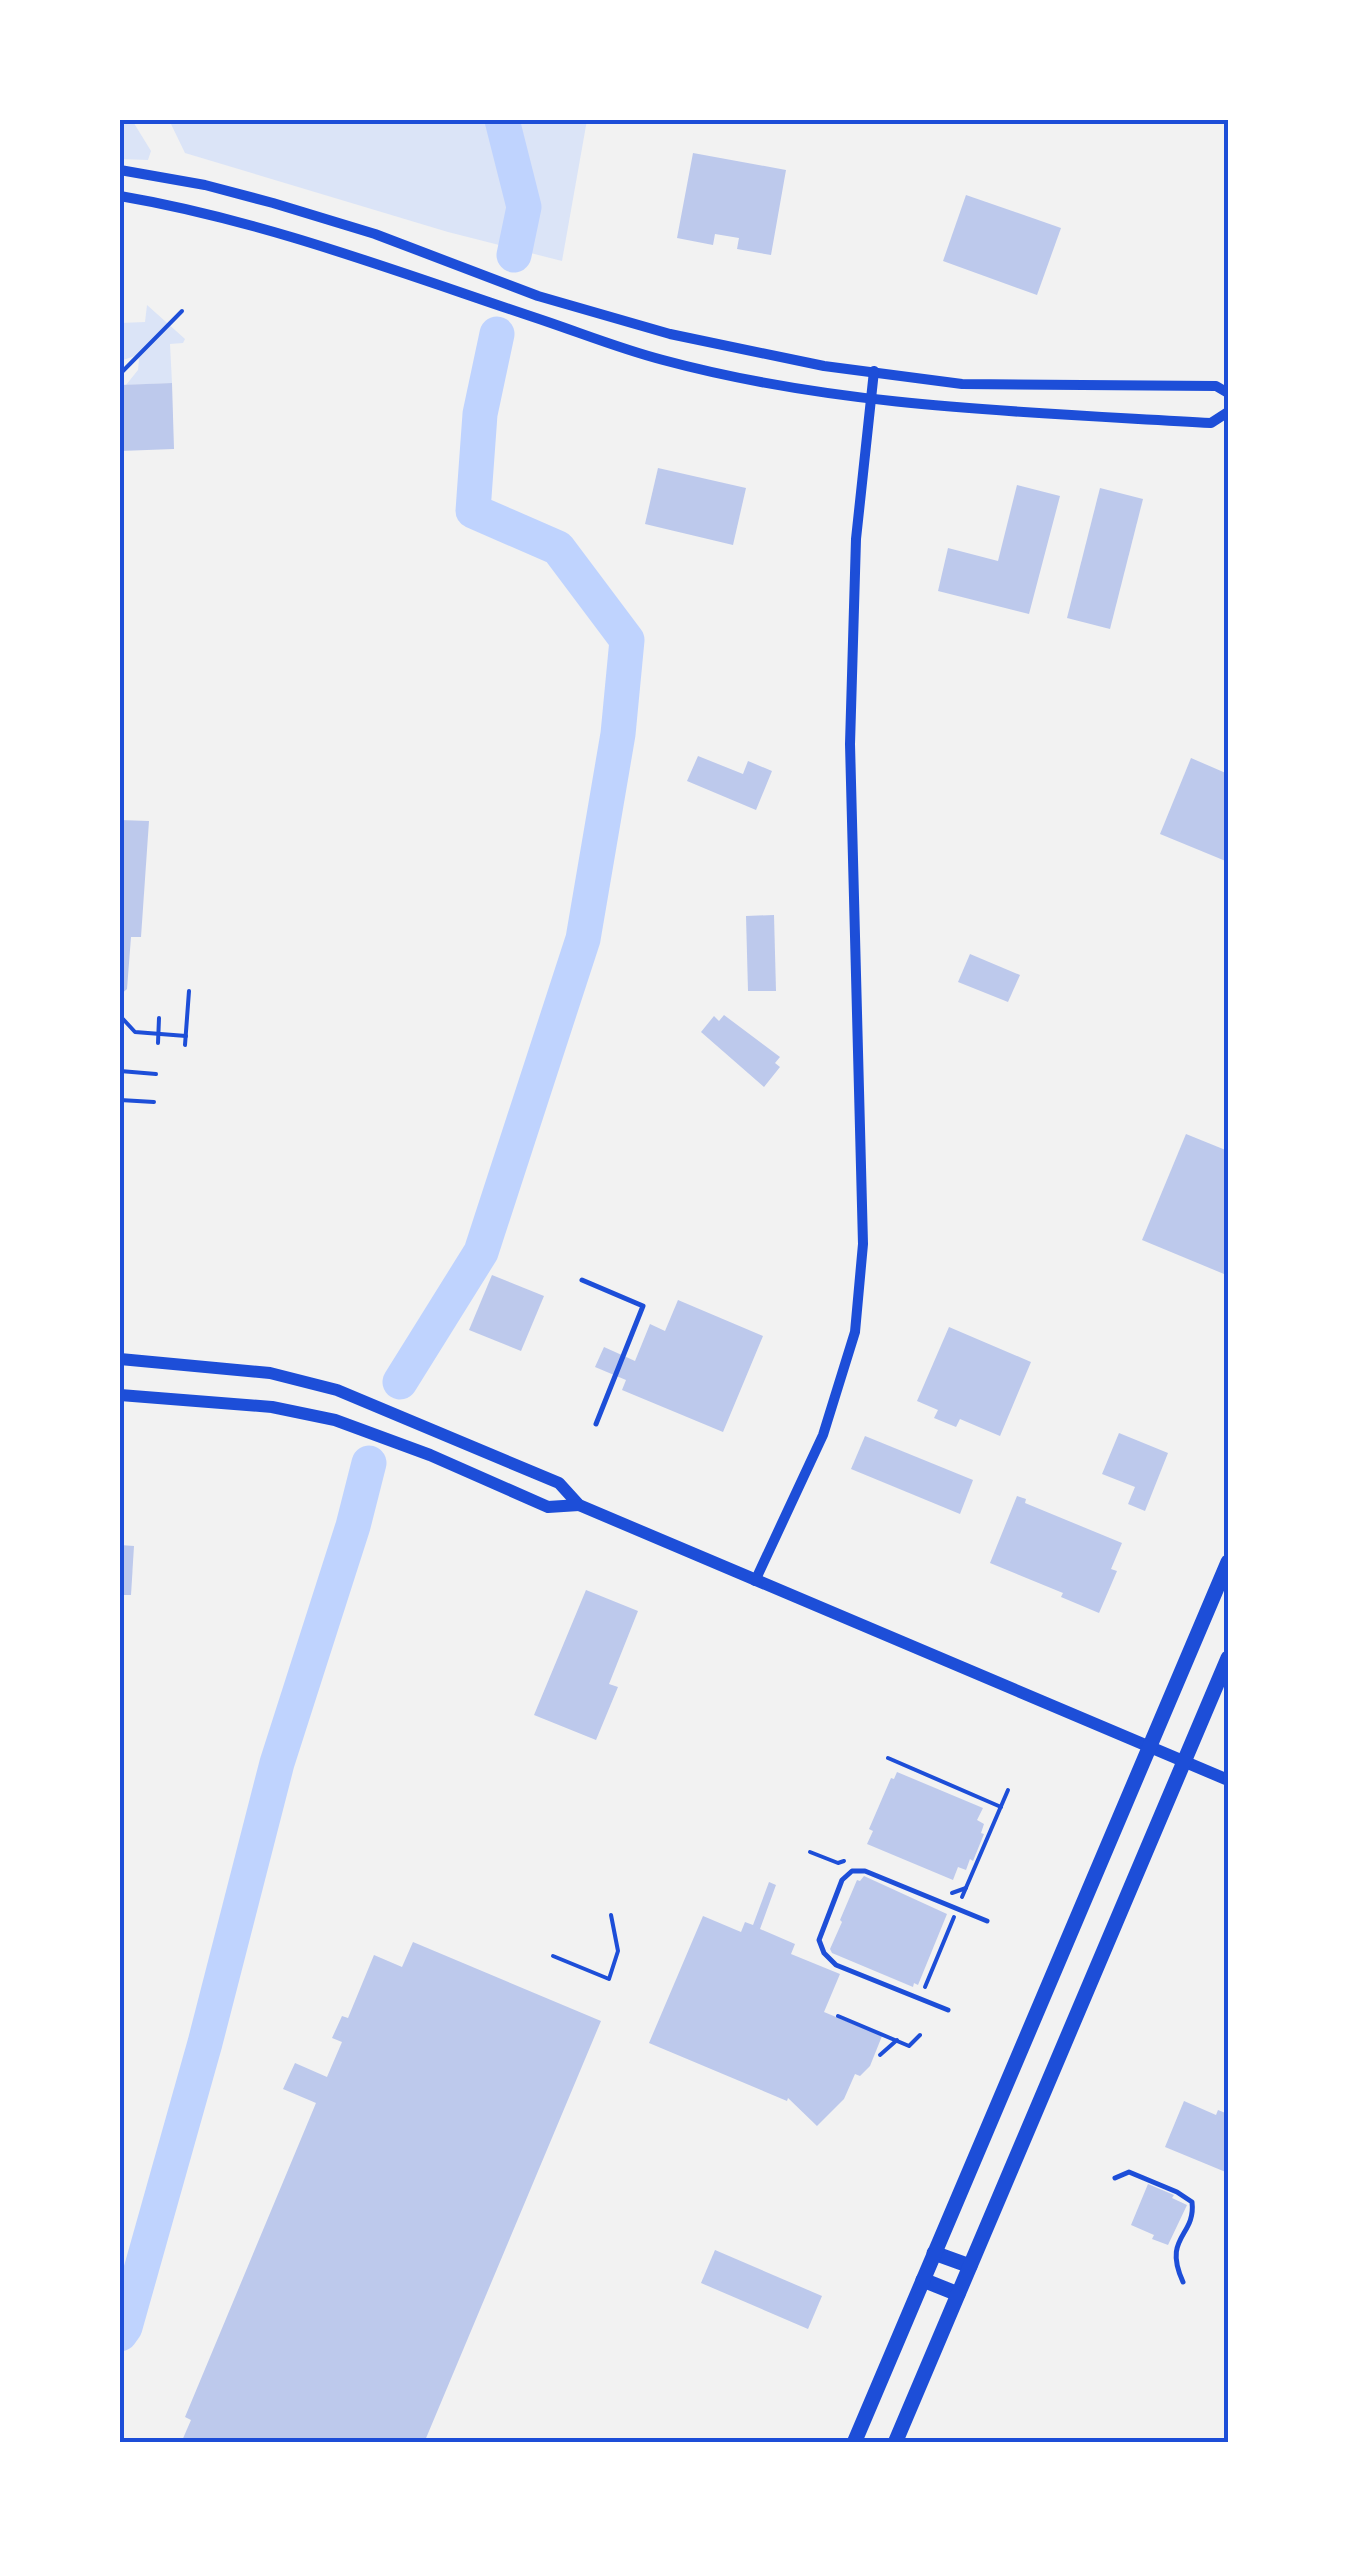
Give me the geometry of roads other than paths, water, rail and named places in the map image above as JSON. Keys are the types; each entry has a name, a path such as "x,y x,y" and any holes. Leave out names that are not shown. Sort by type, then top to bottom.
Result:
{"main road":[{"path":"854,2443 1228,1562"},
{"path":"894,2443 1228,1658"},
{"path":"934,2253 970,2266"},
{"path":"923,2280 958,2294"}],"street":[{"path":"120,170 273,202 374,234 538,296 670,334 824,366 962,384 1216,386 1228,393"},
{"path":"177,207 181,181"},
{"path":"120,196 282,232 663,360 807,389 994,410 1211,422 1228,412"},
{"path":"598,338 606,316"},
{"path":"755,1581 822,1434 855,1332 864,1244 850,744 856,539 874,371"},
{"path":"120,1359 270,1373 337,1390 559,1483 578,1505 1228,1780"},
{"path":"120,1395 272,1407 335,1420 548,1507 578,1505"}],"lane":[{"path":"582,1280 643,1306 596,1424"},
{"path":"948,2010 836,1965 824,1953 819,1940 842,1880 852,1871 865,1871 986,1921"},
{"path":"1115,2178 1129,2172 1192,2202 1193,2211 1174,2262 1184,2282"}],"waterway":[{"path":"502,120 524,207 514,255"},
{"path":"400,1382 481,1252 583,939 618,734 627,640 558,548 473,511 480,414 497,334"},
{"path":"120,2334 205,2043 277,1763 353,1526 369,1463"}]}
